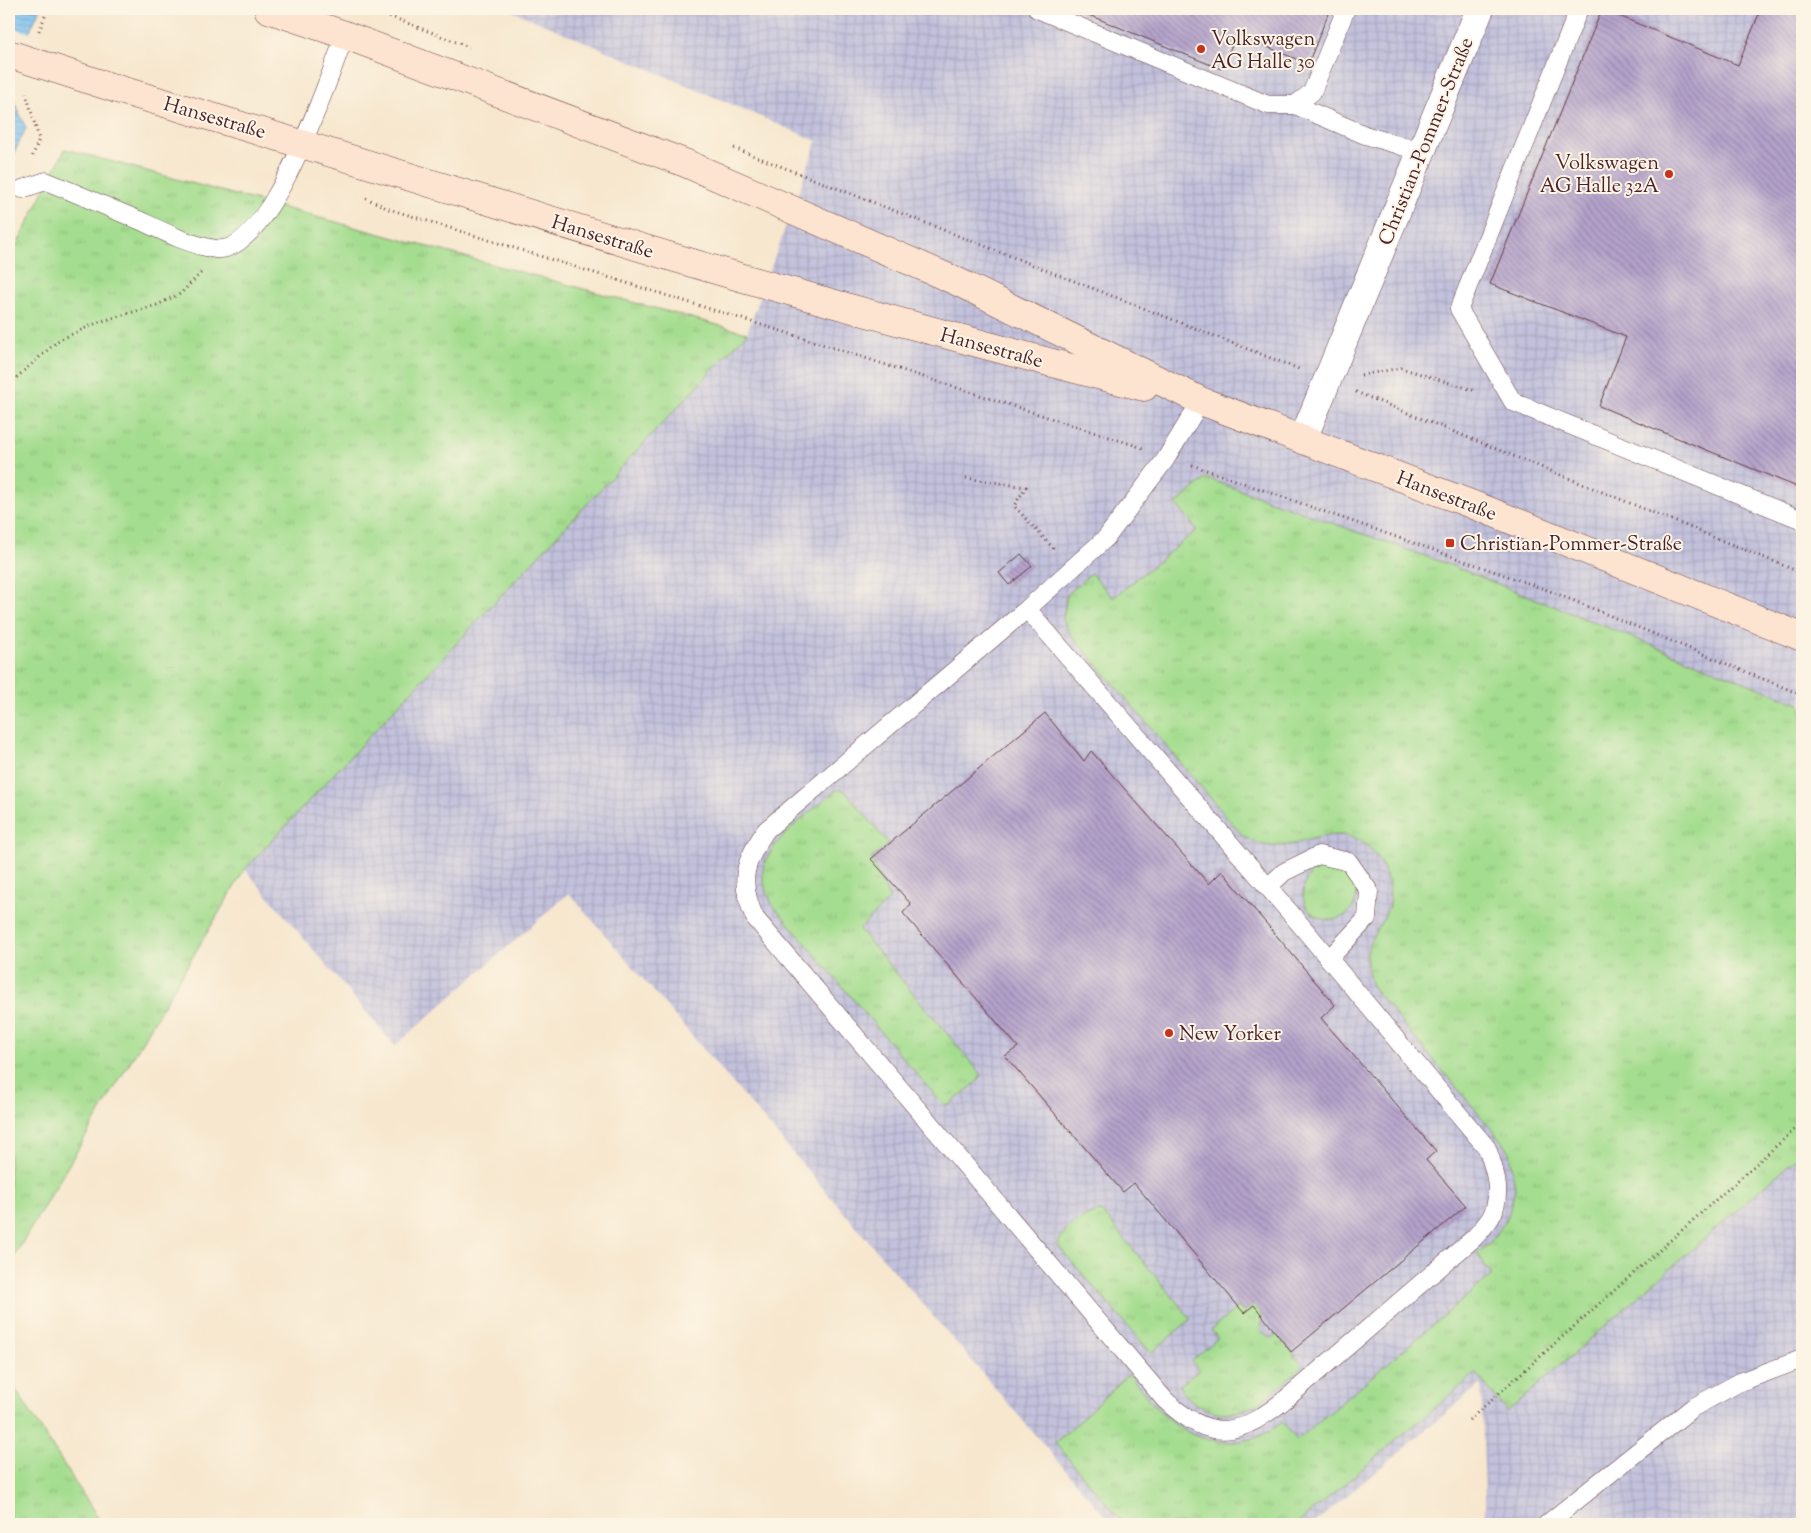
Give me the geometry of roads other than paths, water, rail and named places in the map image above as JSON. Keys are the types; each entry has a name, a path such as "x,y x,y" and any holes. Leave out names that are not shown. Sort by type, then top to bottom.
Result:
{"main road":[{"name":"Hansestraße","path":"268,9 345,35 685,163 958,282 1201,401 1484,509 1802,637"},
{"name":"Hansestraße","path":"9,54 117,89 303,143 674,257 932,331 1201,401"}],"street":[{"name":"Christian-Pommer-Straße","path":"1303,440 1480,9"}],"lane":[{"path":"1037,9 1268,105 1295,105 1365,135 1421,152"},
{"path":"1295,105 1312,92 1346,9"},
{"path":"1579,9 1459,309 1513,402 1802,520"},
{"path":"22,190 46,181 176,236 218,249 244,240 265,216 303,143 345,35"},
{"path":"1027,609 1268,887 1488,1148 1496,1171 1497,1196 1492,1216 1474,1238 1260,1419 1241,1428 1224,1430 1203,1426 1181,1415 1165,1400 755,918 747,900 744,879 749,855 766,830 1027,609 1106,538 1167,456 1201,401"},
{"path":"1268,887 1284,872 1319,855 1349,862 1369,891 1366,918 1329,959"},
{"path":"1547,1524 1692,1408 1740,1382 1802,1359"}],"water":[{"path":"9,9 40,9 9,76"},
{"path":"9,90 26,128 9,164"}],"place":[{"name":"Volkswagen AG Halle 30","path":"1201,49"},
{"name":"Volkswagen AG Halle 32A","path":"1669,174"},
{"name":"Christian-Pommer-Straße","path":"1450,543"},
{"name":"New Yorker","path":"1169,1033"}]}
